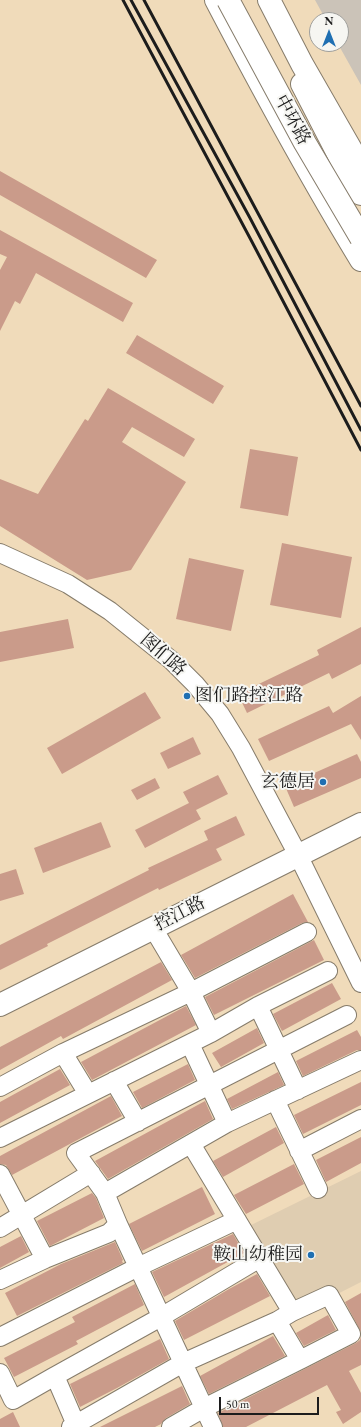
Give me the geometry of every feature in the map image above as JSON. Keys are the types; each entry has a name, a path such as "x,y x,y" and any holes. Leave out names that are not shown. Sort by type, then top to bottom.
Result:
{"main road":[{"path":"216,0 291,141 331,210 360,250"},
{"name":"中环路","path":"228,0 360,250"},
{"path":"240,0 316,146 358,204"},
{"path":"258,0 354,182 358,204 360,250"},
{"name":"中环路","path":"269,0 302,64 361,167"},
{"path":"281,0 312,59 361,145"},
{"name":"控江路","path":"0,1005 361,824"}],"street":[{"name":"图们路","path":"0,554 68,584 110,611 171,660 195,684 220,714 241,748 298,855 361,983"},
{"path":"153,928 191,992 212,1033"},
{"path":"0,1087 63,1053 191,992 307,932"},
{"path":"0,1138 212,1033 258,1006 328,971"},
{"path":"258,1006 298,1090"},
{"path":"213,1427 105,1193 76,1153 347,1015"},
{"path":"190,1044 208,1086 227,1123"},
{"path":"63,1053 88,1094"},
{"path":"105,1193 227,1123 361,1060"},
{"path":"114,1081 138,1122"},
{"path":"274,1100 318,1190"},
{"path":"299,1151 361,1119"},
{"path":"191,1144 260,1258 285,1316 300,1360"},
{"path":"0,1228 22,1216 90,1173"},
{"path":"0,1174 45,1259"},
{"path":"0,1337 138,1267 237,1220"},
{"path":"0,1280 45,1259 109,1233 118,1224"},
{"path":"0,1373 6,1402 161,1317 260,1258"},
{"path":"55,1376 75,1426 183,1364 329,1295 351,1334 204,1408 171,1427"}],"shaded area":[{"path":"315,0 361,0 361,85 342,52 349,52 349,12 322,12"},
{"name":"鞍山幼稚园","path":"361,1171 361,1282 296,1315 245,1228"}],"building":[{"path":"0,171 157,260 146,278 0,195"},
{"path":"0,230 133,303 123,322 36,273 20,304 15,301 0,331 0,270 7,257 0,254"},
{"path":"137,335 224,386 213,404 126,353"},
{"path":"108,388 195,439 184,457 132,427 122,442 186,482 131,570 87,580 0,526 0,479 38,494 85,419 88,421"},
{"path":"250,449 298,457 288,516 240,508"},
{"path":"282,543 352,557 341,618 270,605"},
{"path":"189,558 244,570 231,631 176,619"},
{"path":"68,619 74,648 0,662 0,632"},
{"path":"361,627 361,664 332,679 329,673 247,713 238,694 319,655 317,650"},
{"path":"145,692 161,718 62,774 47,748"},
{"path":"361,696 361,740 351,724 269,761 258,739 329,706 333,713"},
{"path":"193,737 201,754 168,769 160,753"},
{"name":"玄德居","path":"357,754 361,762 361,778 294,807 285,786"},
{"path":"218,775 228,794 196,810 201,819 145,848 135,830 189,803 183,792"},
{"path":"155,778 160,788 137,800 131,790"},
{"path":"236,816 245,835 216,849 222,860 159,890 158,888 47,944 48,946 0,970 0,945 149,870 148,868 208,840 204,831"},
{"path":"101,822 111,847 43,873 34,848"},
{"path":"16,869 24,894 0,901 0,874"},
{"path":"293,894 308,922 302,923 195,978 181,955"},
{"path":"314,940 324,960 214,1015 205,997"},
{"path":"161,962 172,980 63,1039 61,1036 0,1070 0,1047"},
{"path":"332,983 341,999 282,1031 273,1014"},
{"path":"186,1006 196,1025 92,1080 81,1062"},
{"path":"257,1028 264,1043 221,1067 212,1053"},
{"path":"357,1030 361,1037 361,1050 357,1050 303,1076 296,1061"},
{"path":"188,1064 195,1080 142,1108 133,1092"},
{"path":"60,1069 70,1085 0,1123 0,1102"},
{"path":"278,1072 284,1085 232,1109 227,1099"},
{"path":"361,1082 361,1105 303,1134 294,1115"},
{"path":"111,1096 122,1116 12,1175 6,1165 0,1164 0,1156"},
{"path":"205,1101 213,1119 108,1179 95,1161"},
{"path":"276,1127 284,1143 223,1177 213,1161"},
{"path":"361,1137 361,1163 326,1182 316,1160"},
{"path":"294,1164 304,1184 246,1214 234,1195"},
{"path":"202,1187 215,1214 142,1251 129,1224"},
{"path":"92,1193 96,1198 104,1218 50,1246 37,1221"},
{"path":"233,1234 244,1253 164,1297 152,1272"},
{"path":"21,1236 29,1252 0,1268 0,1247"},
{"path":"115,1242 123,1263 17,1316 5,1293 61,1264"},
{"path":"257,1274 270,1296 184,1340 175,1321"},
{"path":"135,1284 144,1305 76,1341 78,1344 14,1377 4,1358 75,1322 72,1317"},
{"path":"361,1293 361,1332 345,1302"},
{"path":"328,1315 336,1330 304,1346 296,1333"},
{"path":"273,1336 285,1356 209,1394 200,1376"},
{"path":"361,1336 361,1365 349,1371 361,1393 361,1412 343,1424 336,1412 341,1410 327,1385 246,1427 223,1427 218,1413 356,1343 360,1340"},
{"path":"160,1339 169,1359 80,1407 70,1384"},
{"path":"182,1386 190,1404 166,1418 161,1424 155,1427 100,1427"},
{"path":"13,1412 20,1427 0,1427 0,1419"}],"railway":[{"path":"123,0 361,450"},
{"path":"131,0 250,218 361,430"},
{"path":"144,0 361,406"}],"place":[{"name":"图们路控江路","path":"187,696"},
{"name":"玄德居","path":"323,782"},
{"name":"鞍山幼稚园","path":"311,1255"}]}
